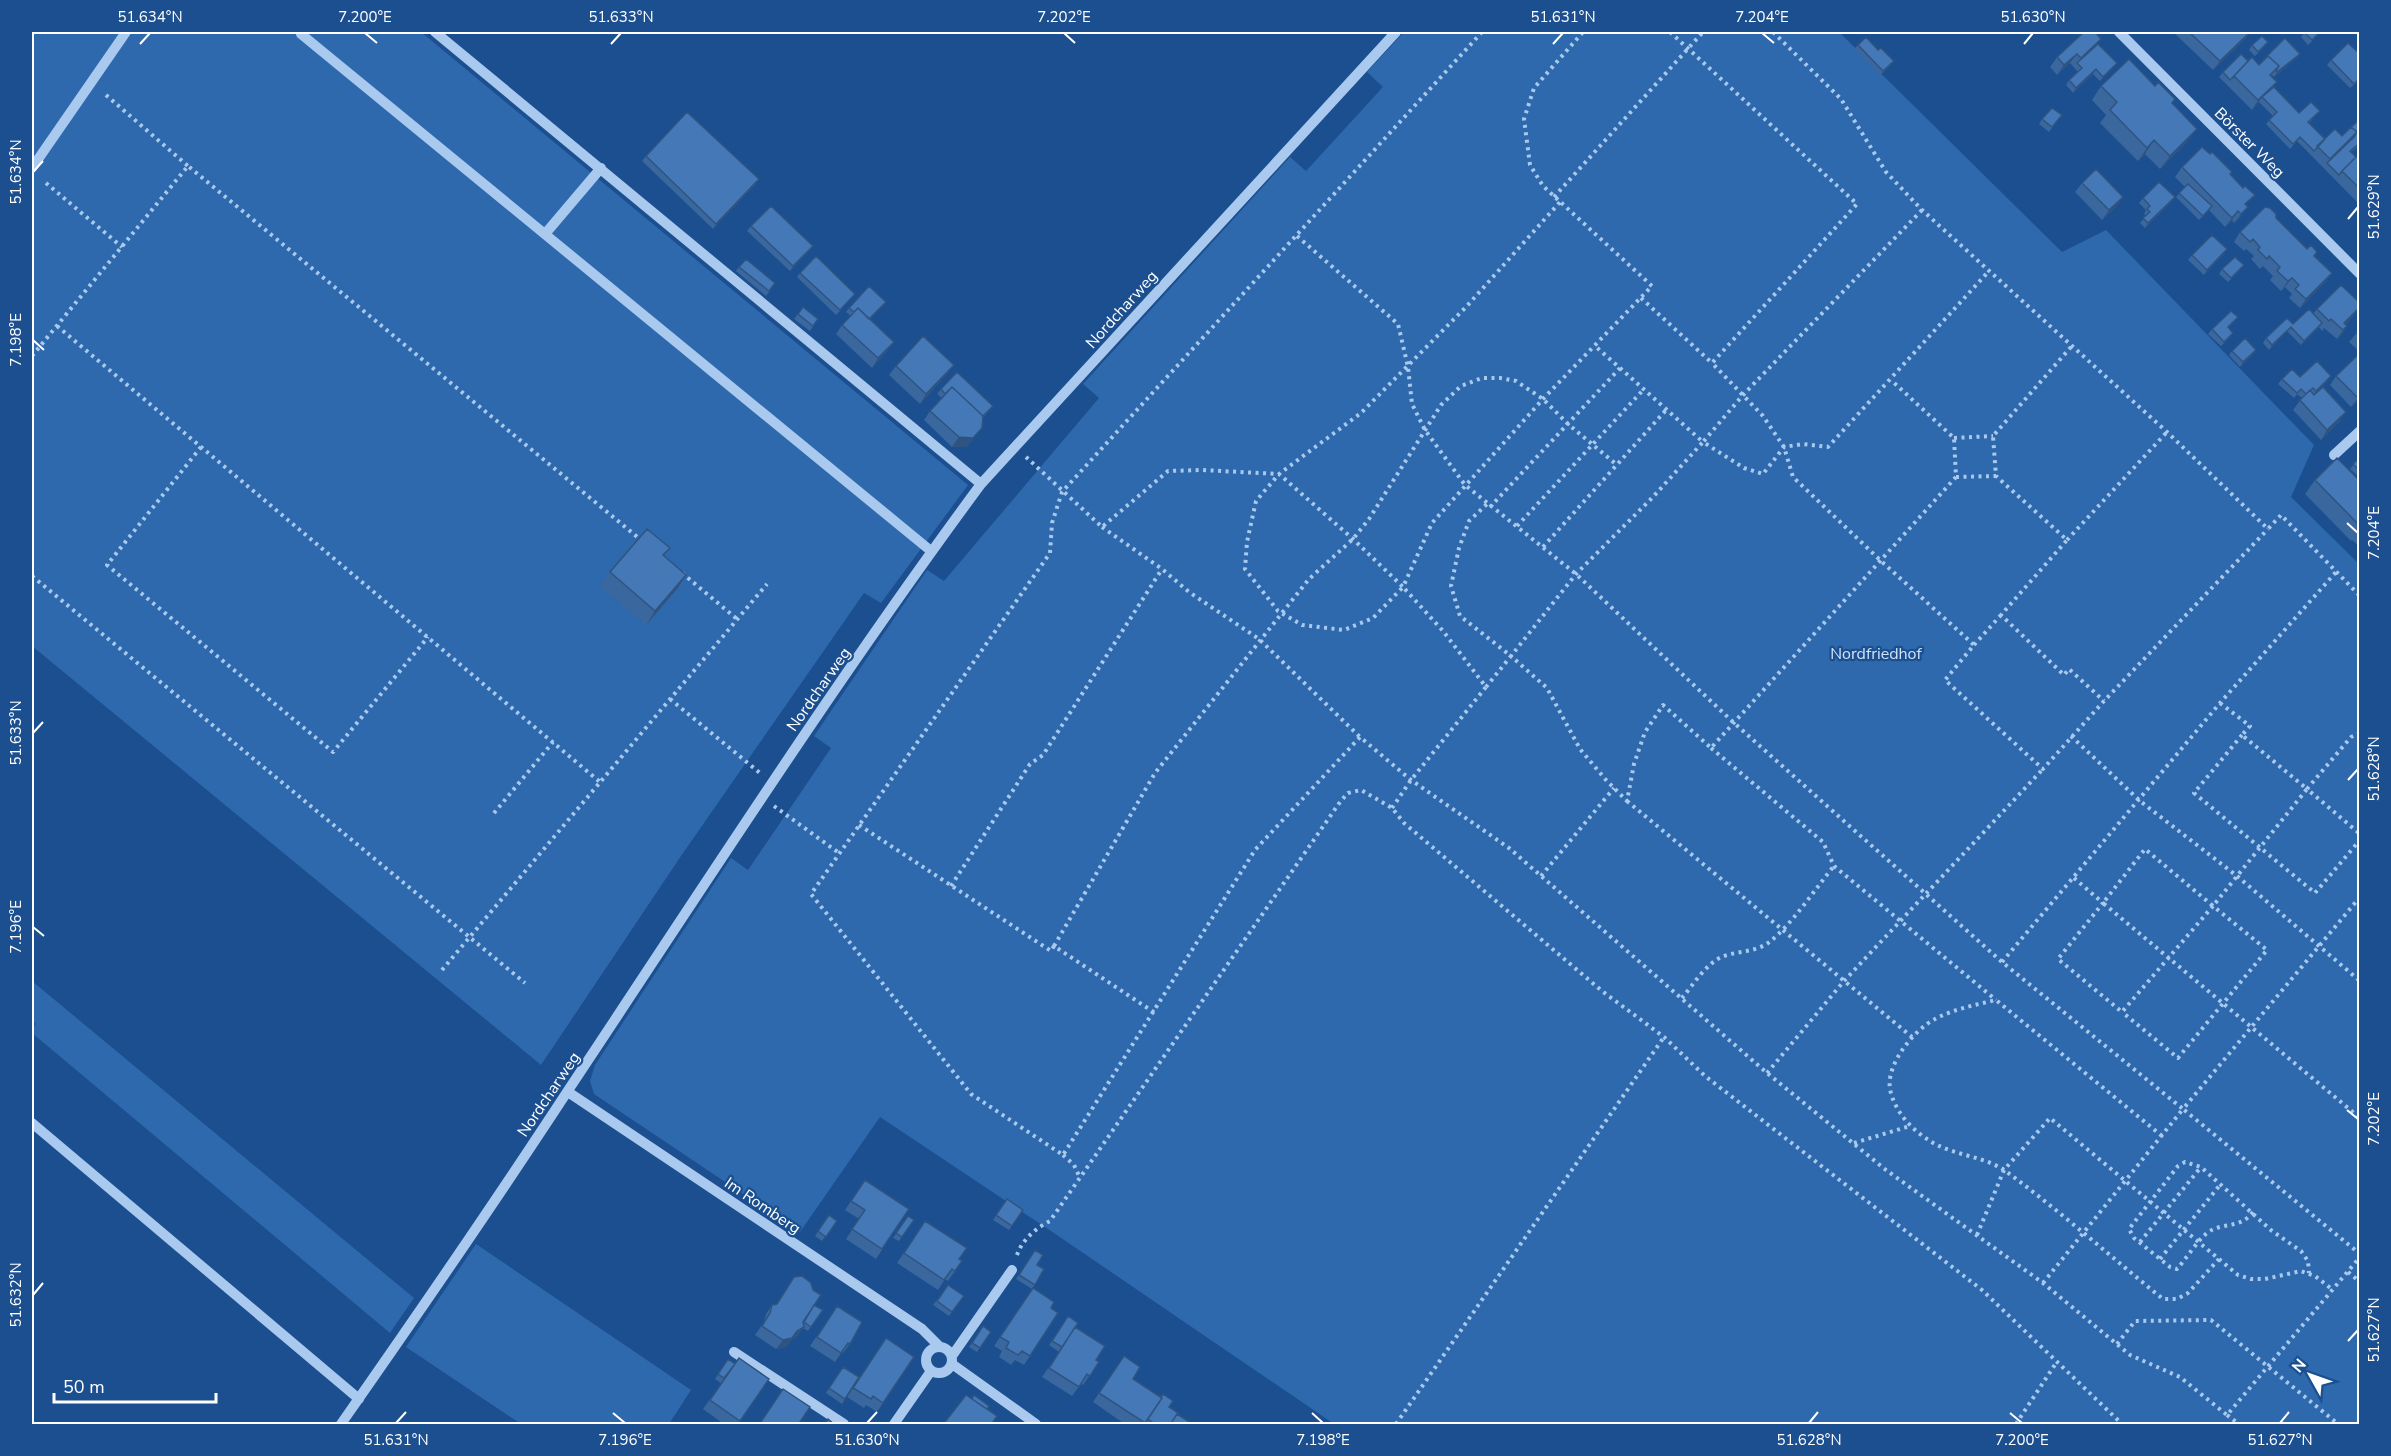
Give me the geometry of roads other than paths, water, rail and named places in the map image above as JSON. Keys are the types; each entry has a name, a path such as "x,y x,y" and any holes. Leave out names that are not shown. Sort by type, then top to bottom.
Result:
{"street":[{"path":"32,168 126,32"},
{"path":"303,32 301,34 931,551"},
{"path":"435,32 981,484"},
{"name":"Nordcharweg","path":"341,1425 568,1092 761,796 931,551 981,484 1396,32"},
{"name":"Börster Weg","path":"2119,32 2360,274"},
{"path":"544,234 601,168"},
{"path":"2334,455 2360,430"},
{"name":"Im Romberg","path":"568,1092 922,1329 939,1346 947,1349 952,1360 1036,1425"},
{"path":"32,1123 359,1399"},
{"path":"939,1346 931,1349 926,1356 926,1364 931,1371 939,1374 947,1371 1012,1270"},
{"path":"734,1352 844,1425"},
{"path":"894,1425 931,1371"}],"park label":[{"name":"Nordfriedhof","path":"1876,653"}]}
